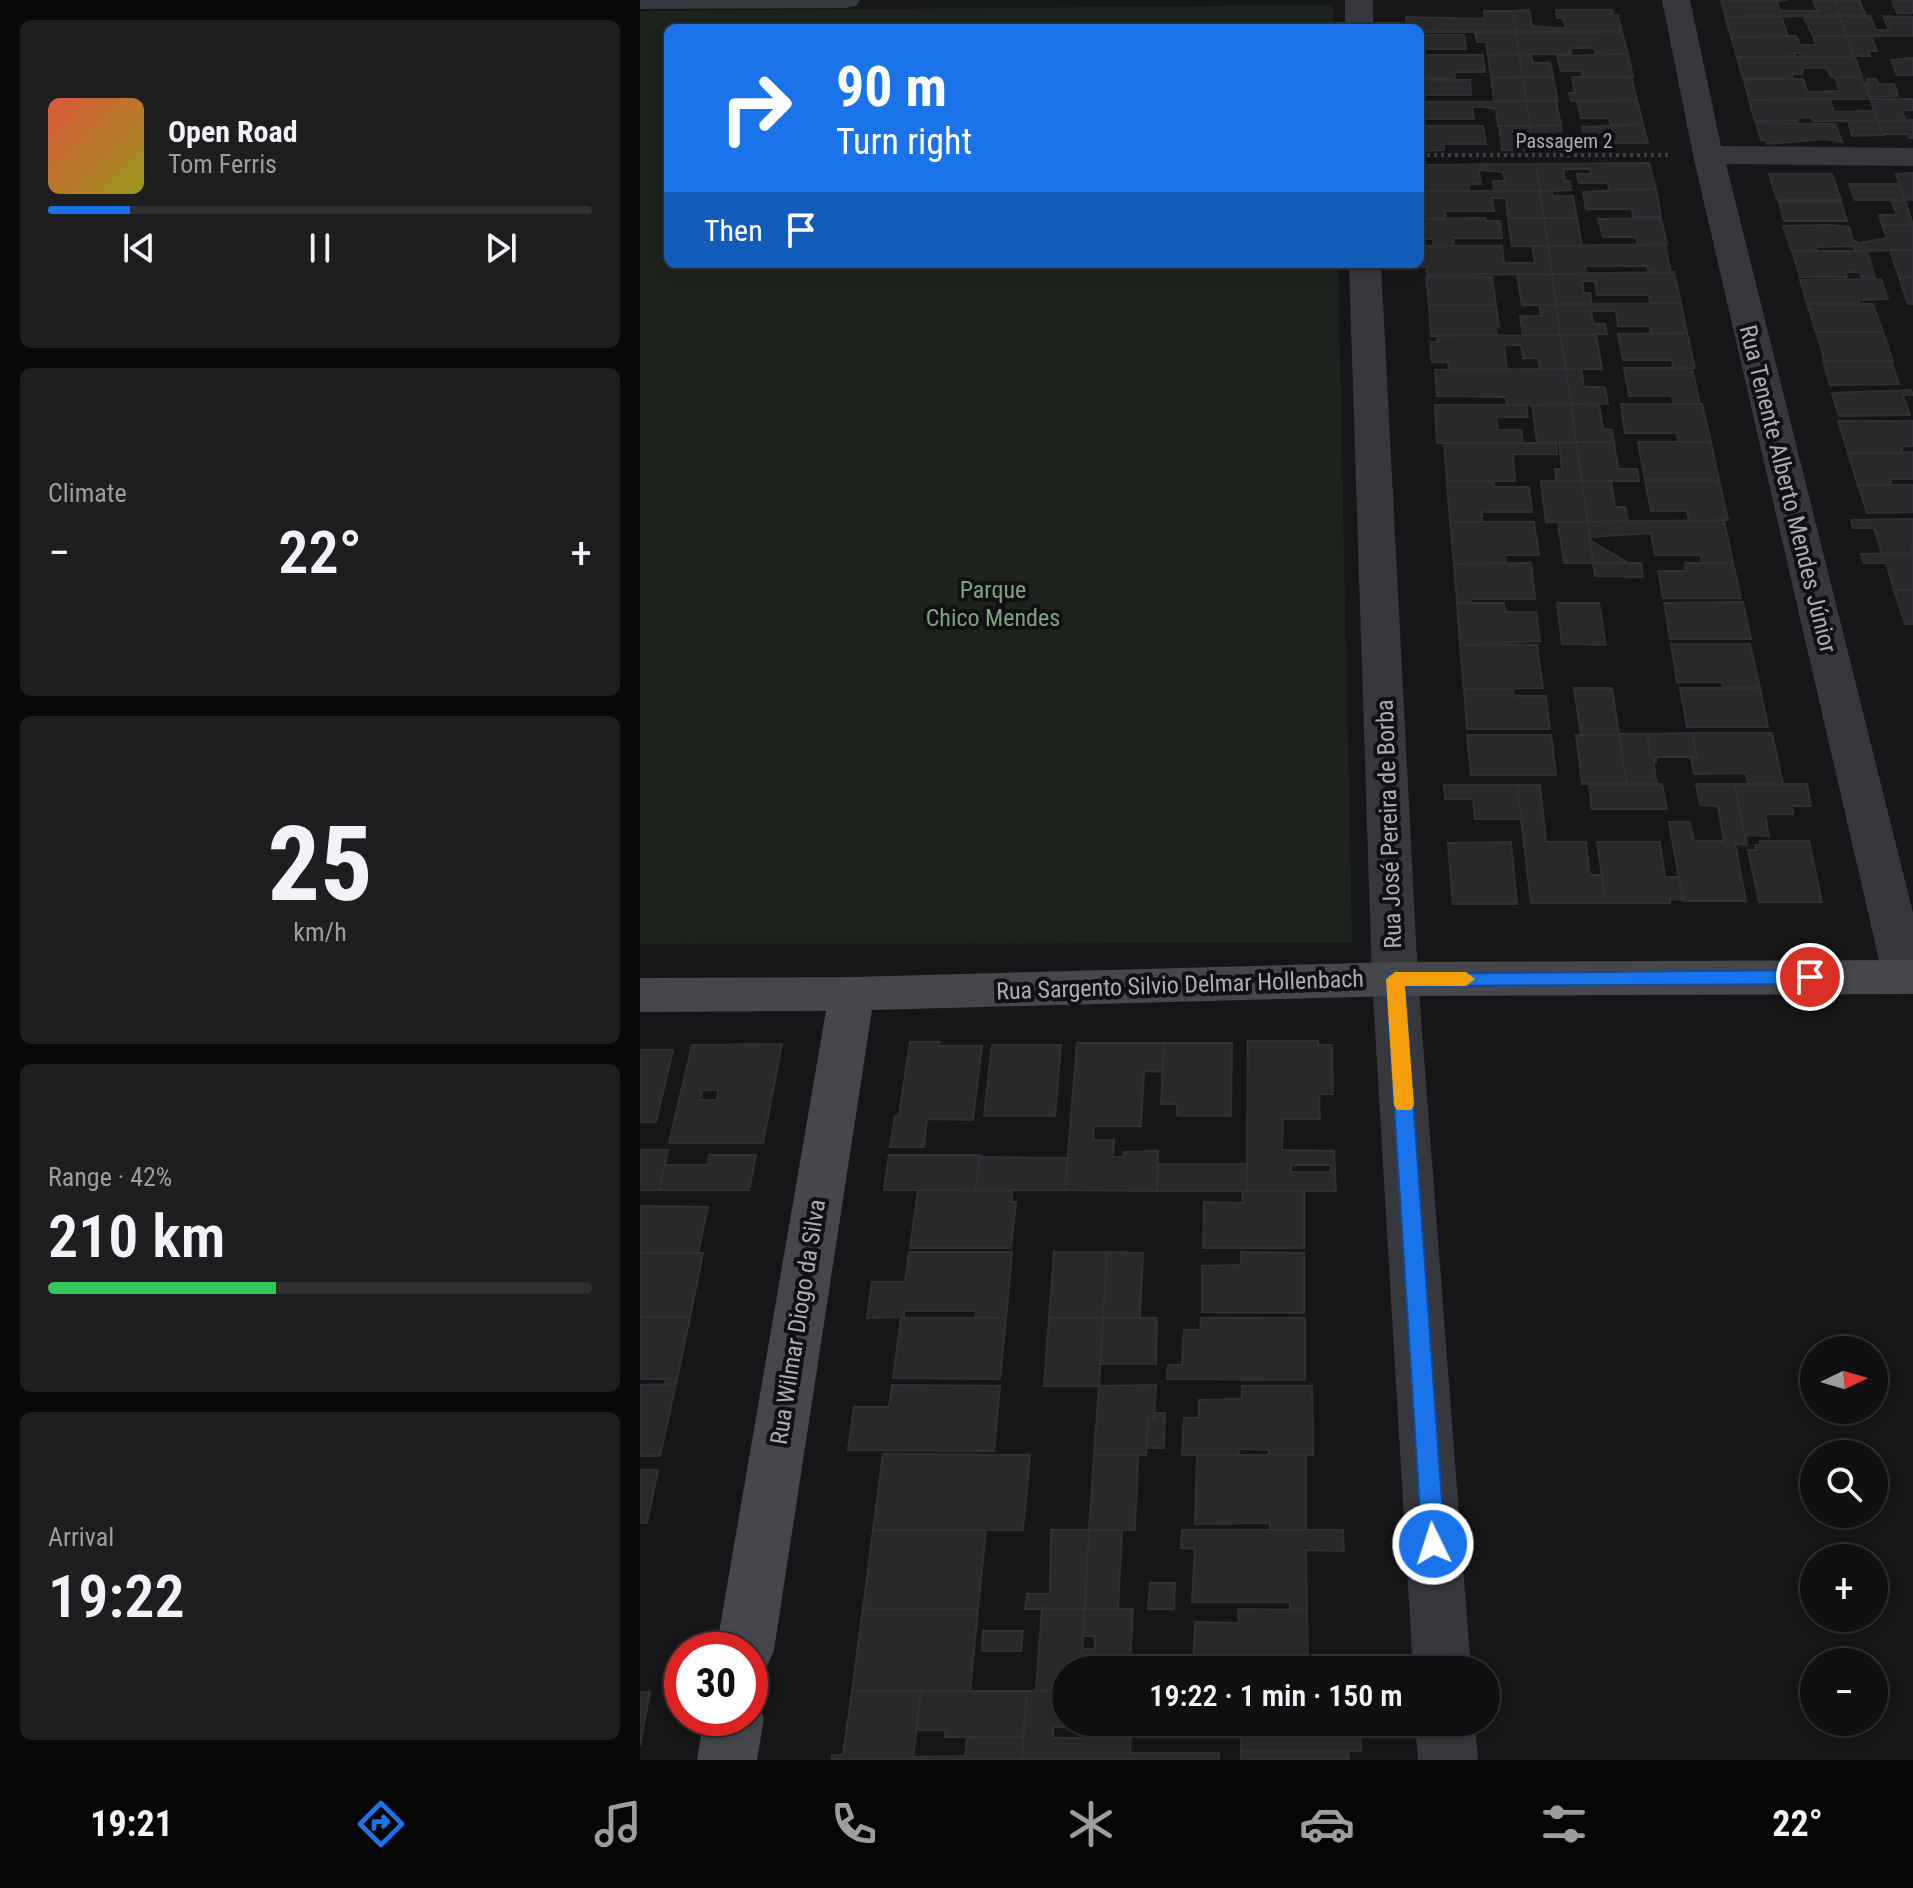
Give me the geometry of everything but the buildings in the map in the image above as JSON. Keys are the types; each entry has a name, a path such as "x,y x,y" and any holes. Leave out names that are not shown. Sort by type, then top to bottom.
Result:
{"street":[{"path":"640,1 846,0"},
{"path":"1359,0 1359,24"},
{"name":"Rua Tenente Alberto Mendes Júnior","path":"1676,0 1708,155 1909,977"},
{"path":"1708,155 1913,157"},
{"name":"Rua José Pereira de Borba","path":"1365,268 1395,979 1441,1656"},
{"name":"Rua Sargento Silvio Delmar Hollenbach","path":"640,995 852,994 1395,979 1909,977"},
{"name":"Rua Wilmar Diogo da Silva","path":"748,1632 852,994"},
{"path":"727,1760 731,1736"},
{"path":"1446,1736 1448,1760"}],"path":[{"name":"Passagem 2","path":"1424,155 1708,155"}],"green space":[{"name":"Parque Chico Mendes","path":"1333,5 1333,24 664,24 664,268 1338,268 1352,943 640,944 640,11"}],"slow traffic":[{"path":"1404,1105 1395,979 1466,979"}],"route":[{"path":"1433,1544 1395,979 1810,977"}]}
